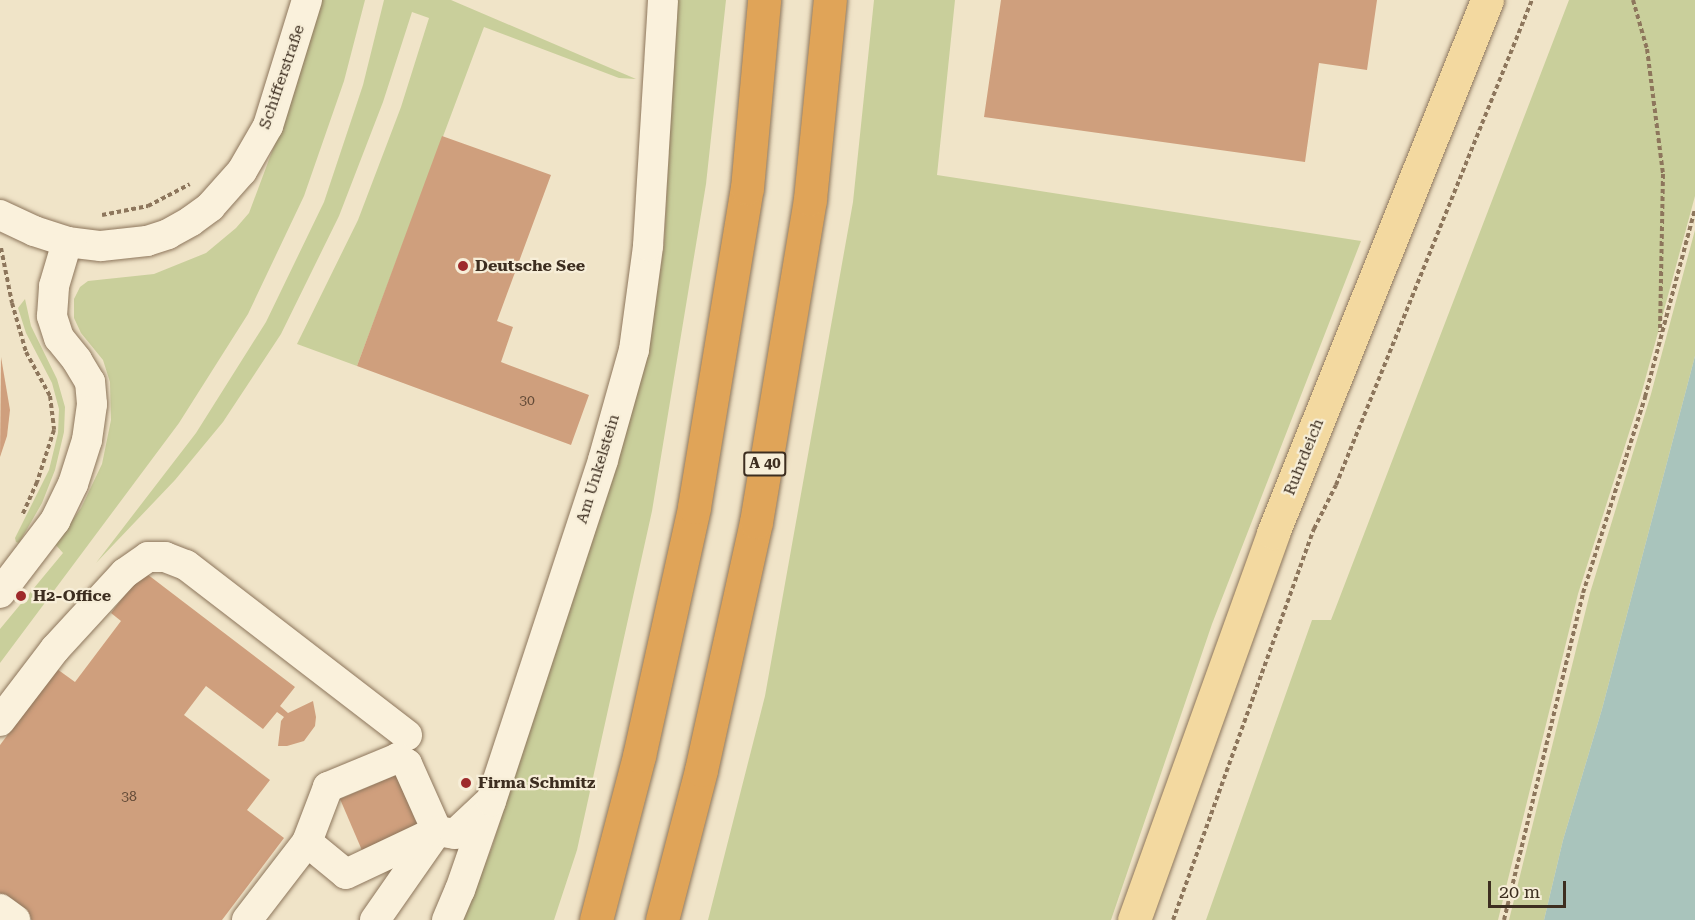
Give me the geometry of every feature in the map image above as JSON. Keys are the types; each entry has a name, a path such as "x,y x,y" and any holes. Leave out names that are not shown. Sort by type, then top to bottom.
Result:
{"highway":[{"path":"596,920 639,756 694,507 747,188 764,0"},
{"name":"A 40","path":"662,920 701,770 756,522 810,199 830,0"}],"main road":[{"name":"Ruhrdeich","path":"1134,920 1274,533 1487,0"}],"street":[{"name":"Schifferstraße","path":"0,215 34,231 67,242 101,246 147,241 176,230 210,207 242,171 268,126 308,0"},
{"name":"Am Unkelstein","path":"447,920 491,801 603,460 634,350 648,246 663,0"},
{"path":"0,593 55,521 73,484 87,440 92,404 90,382 59,338 52,316 54,286 67,242"},
{"path":"0,721 55,648 125,573 148,557 165,557 186,565 407,735"},
{"path":"247,920 307,842 328,787 398,758 407,764 437,831"},
{"path":"307,842 346,874 437,831 454,834 491,801"},
{"path":"375,920 437,831"},
{"path":"0,909 15,920"}],"path":[{"path":"1173,920 1314,529 1336,485 1532,0"},
{"path":"1634,0 1647,50 1663,174 1660,339"},
{"path":"91,215 148,206 199,180"},
{"path":"1504,920 1583,593 1645,397 1695,209"},
{"path":"0,247 26,352 50,396 54,430 37,482 18,524"}],"green space":[{"path":"320,0 365,0 344,81 304,196 248,314 179,423 0,663 0,629 63,553 55,544 81,508 102,464 111,420 110,382 103,360 81,333 74,318 74,299 80,287 88,281 154,274 206,253 236,228 249,213 295,90"},
{"path":"384,0 451,0 636,79 619,78 484,27 357,366 297,344 358,220 401,107 429,18 412,12 383,102 339,216 281,334 223,422 175,480 96,563 196,433 266,322 324,202 363,85"},
{"path":"677,0 726,0 706,184 652,511 577,850 554,920 463,920 492,847 648,355 664,245"},
{"path":"874,0 955,0 937,175 1361,241 1212,624 1111,920 708,920 765,696 853,202"},
{"path":"1569,0 1695,0 1695,196 1641,395 1578,594 1498,920 1206,920 1312,620 1331,620"},
{"path":"1695,230 1695,356 1602,709 1563,840 1544,920 1509,920 1590,593 1651,394"},
{"path":"25,299 31,326 57,379 65,407 64,432 55,470 42,503 19,543 15,538 49,470 58,433 59,409 52,383 26,333 18,308"}],"water":[{"path":"1695,356 1695,920 1544,920 1563,840 1602,709"}],"building":[{"path":"1001,0 1377,0 1367,70 1319,63 1305,162 984,117"},
{"path":"442,136 551,175 497,321 513,327 501,362 589,395 571,445 357,366"},
{"path":"1,357 10,410 7,436 0,457"},
{"path":"143,571 295,687 280,706 288,713 313,701 315,726 304,741 287,746 278,746 281,721 284,717 277,712 263,729 206,686 184,715 270,780 247,810 284,838 222,920 32,920 0,896 0,745 57,669 75,682 121,621 111,613"},
{"path":"396,775 420,831 364,855 340,799"}],"place":[{"name":"Deutsche See","path":"463,266"},
{"name":"H2-Office","path":"21,596"},
{"name":"Firma Schmitz","path":"466,783"}]}
